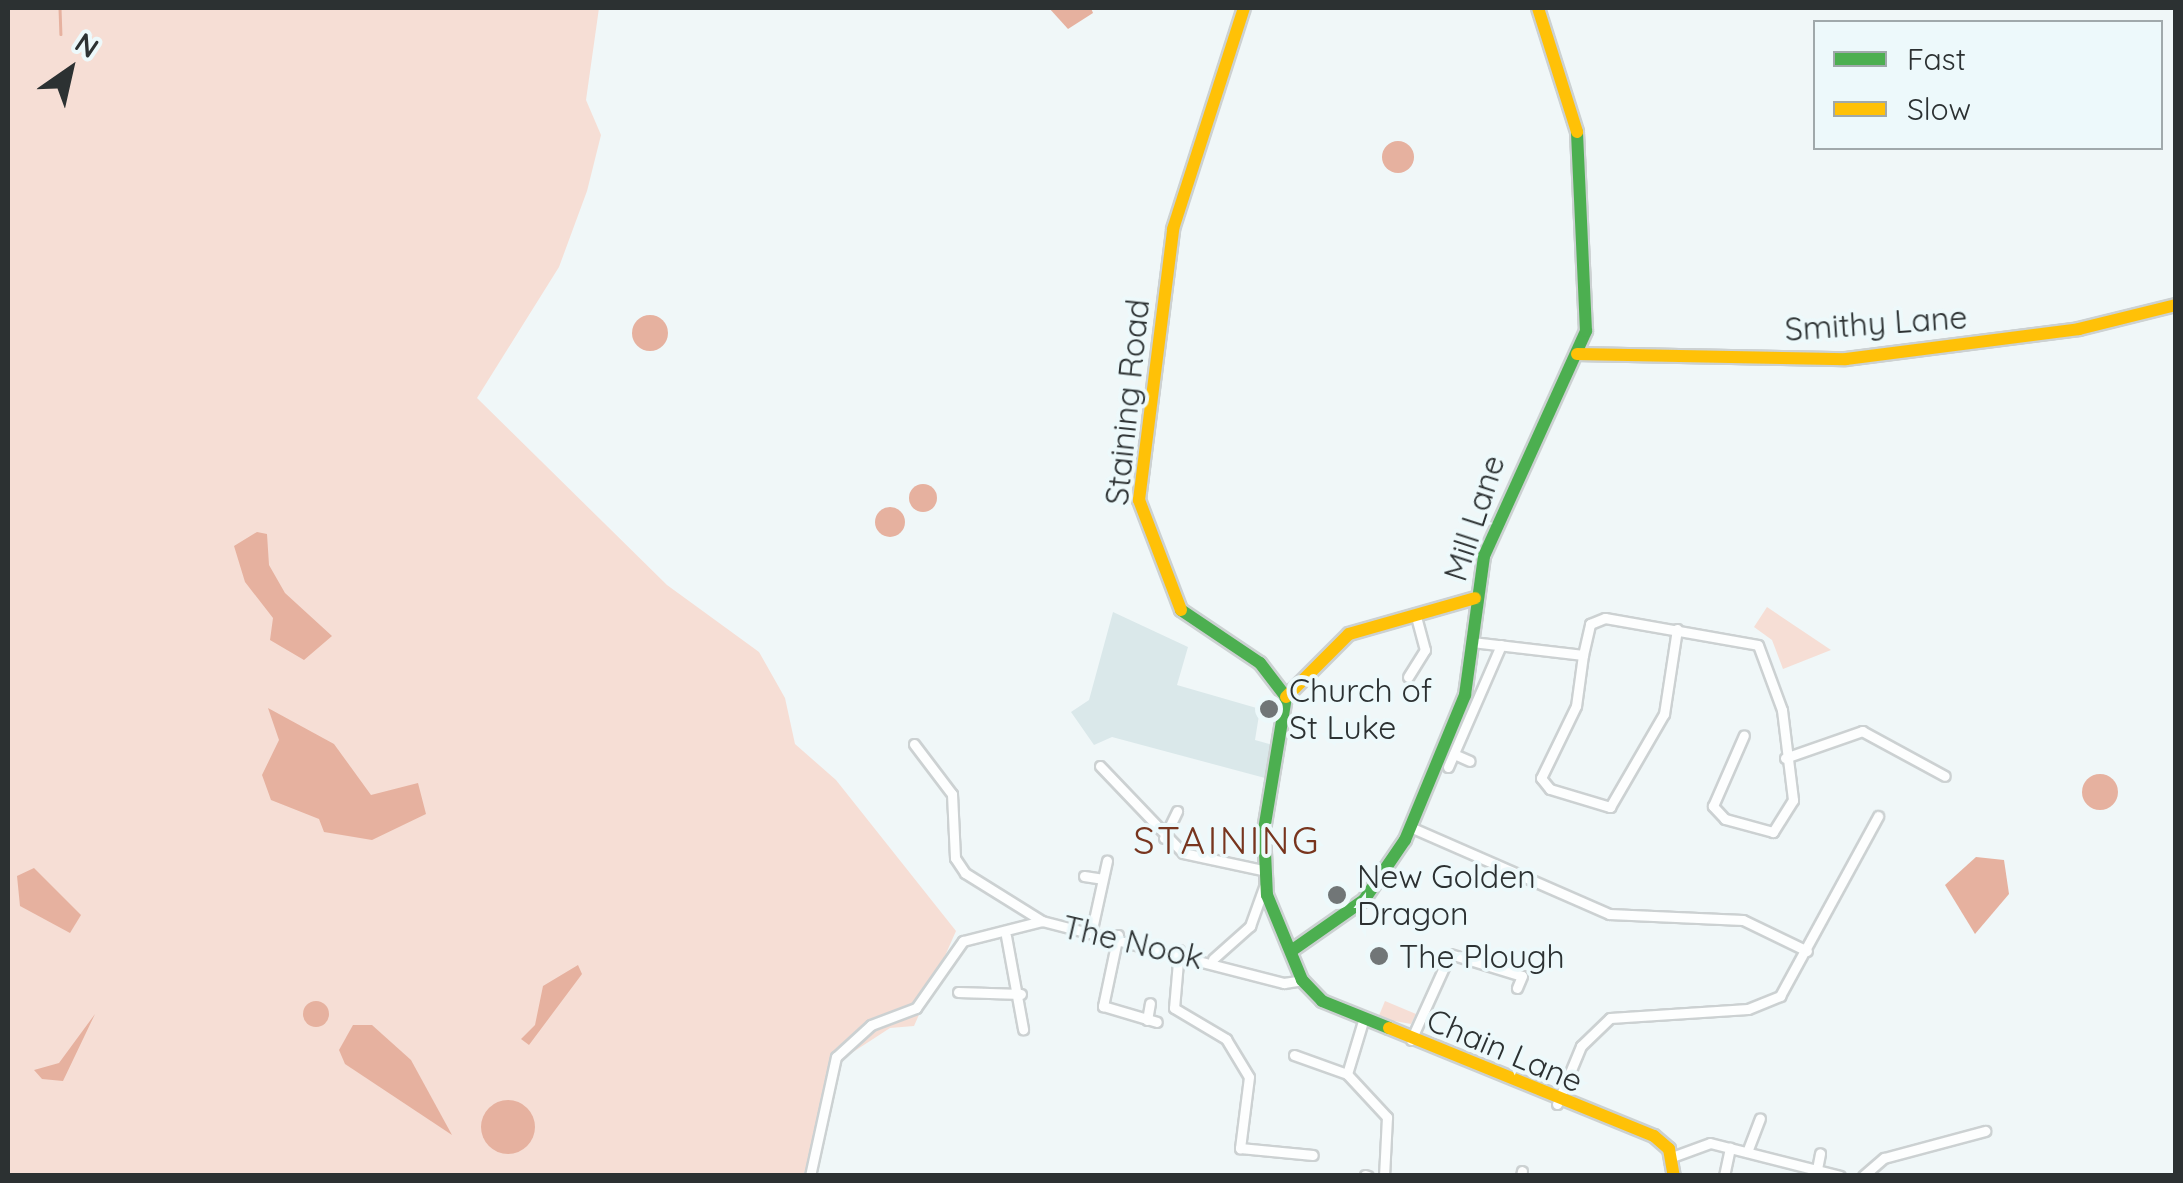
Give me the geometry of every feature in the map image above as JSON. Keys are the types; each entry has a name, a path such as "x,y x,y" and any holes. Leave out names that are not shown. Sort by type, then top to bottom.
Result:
{"street":[{"name":"Staining Road","path":"1244,8 1173,229 1139,500 1171,603 1260,663 1286,697"},
{"name":"Mill Lane","path":"1294,949 1364,900 1410,827 1460,711 1475,598 1517,468 1577,354 1591,298 1582,172 1538,8"},
{"name":"Smithy Lane","path":"1577,354 1846,359 2079,329 2176,306"},
{"path":"1302,980 1294,949 1264,887 1262,870 1286,697 1349,634 1475,598"},
{"path":"1408,676 1424,650 1415,613"},
{"path":"1677,629 1664,714 1610,806 1550,789 1541,778 1576,706 1584,655 1598,618 1743,638 1764,651 1792,806 1781,827 1762,832 1713,806 1744,735"},
{"path":"1472,642 1584,655"},
{"path":"1448,767 1501,646"},
{"path":"1785,758 1862,731 1945,776"},
{"path":"914,744 952,794 955,858 965,873 1042,921"},
{"path":"1738,746 1752,752"},
{"path":"1454,754 1470,762"},
{"path":"1932,768 1938,756"},
{"path":"1100,766 1164,838 1202,862 1262,870"},
{"path":"1164,838 1177,811"},
{"path":"1556,1104 1580,1046 1601,1023 1640,1010 1760,1007 1788,988 1878,816"},
{"path":"1410,827 1609,914 1744,920 1806,950"},
{"path":"1092,929 1107,861"},
{"path":"1084,876 1102,880"},
{"path":"1213,960 1250,926 1264,887"},
{"name":"The Nook","path":"810,1176 836,1057 871,1025 916,1008 956,946 1006,936 1042,921 1179,950 1284,983 1302,980"},
{"path":"1118,935 1103,1006 1152,1021 1150,1003"},
{"path":"1006,936 1021,994 1022,1029"},
{"path":"1179,950 1174,1008 1226,1040 1249,1077 1240,1148"},
{"path":"1411,1040 1450,954 1522,976 1517,988"},
{"name":"Chain Lane","path":"1302,980 1363,1021 1556,1104 1654,1136 1672,1157"},
{"path":"958,992 1021,994"},
{"path":"1347,1074 1363,1021"},
{"path":"1294,1055 1309,1056 1347,1074 1387,1117 1384,1176"},
{"path":"1747,1152 1760,1118"},
{"path":"1863,1176 1919,1150 1985,1131"},
{"path":"1916,1136 1919,1150"},
{"path":"1674,1176 1672,1157 1710,1144 1840,1176"},
{"path":"1227,1146 1313,1155"},
{"path":"1724,1176 1730,1148"},
{"path":"1817,1170 1820,1153"},
{"path":"1787,1176 1790,1164"}],"shaded area":[{"path":"8,8 599,8 586,100 601,135 587,191 559,267 477,398 667,585 759,652 785,698 795,744 836,780 956,931 914,1026 890,1028 830,1067 804,1175 8,1175"},
{"path":"1049,8 1091,8 1093,13 1068,29"},
{"path":"1398,141 1409,146 1414,157 1409,168 1398,173 1387,168 1382,157 1387,146"},
{"path":"650,315 662,321 668,333 662,345 650,351 638,345 632,333 638,321"},
{"path":"923,484 933,488 937,498 933,508 923,512 913,508 909,498 913,488"},
{"path":"890,507 901,511 905,522 901,533 890,537 879,533 875,522 879,511"},
{"path":"257,532 267,534 269,565 285,593 332,636 304,660 270,640 273,618 245,582 234,546"},
{"path":"1767,607 1831,650 1783,669 1772,640 1754,627"},
{"path":"1113,612 1188,647 1177,685 1260,709 1255,740 1273,745 1265,778 1112,737 1094,745 1071,712 1089,700"},
{"path":"268,708 334,744 371,795 418,783 426,814 372,840 324,832 319,819 271,800 262,775 279,740"},
{"path":"2100,774 2113,779 2118,792 2113,805 2100,810 2087,805 2082,792 2087,779"},
{"path":"1976,857 2004,860 2009,894 1975,934 1945,885"},
{"path":"34,868 81,915 70,933 20,906 17,876"},
{"path":"578,965 582,974 529,1045 521,1039 535,1025 543,986"},
{"path":"316,1001 325,1005 329,1014 325,1023 316,1027 307,1023 303,1014 307,1005"},
{"path":"1385,1001 1416,1014 1411,1024 1378,1018"},
{"path":"95,1014 63,1081 42,1079 34,1070 59,1063"},
{"path":"353,1025 372,1025 411,1060 452,1135 345,1064 339,1050"},
{"path":"508,1100 527,1108 535,1127 527,1146 508,1154 489,1146 481,1127 489,1108"}],"waterway":[{"path":"60,8 61,34"}],"traffic: fast":[{"path":"1294,949 1364,900 1405,840 1465,695 1484,556 1586,331 1577,132"},
{"path":"1181,610 1260,663 1286,697 1264,830 1267,895 1302,980 1322,1001 1389,1028"}],"traffic: slow":[{"path":"1181,610 1139,500 1173,229 1244,8"},
{"path":"1538,8 1577,132"},
{"path":"1577,354 1846,359 2079,329 2176,305"},
{"path":"1286,697 1349,634 1475,598"},
{"path":"1389,1028 1654,1136 1669,1149 1674,1176"}],"place":[{"name":"Church of St Luke","path":"1269,709"},
{"name":"New Golden Dragon","path":"1337,895"},
{"name":"The Plough","path":"1379,956"}],"district":[{"name":"STAINING","path":"1227,841"}]}
